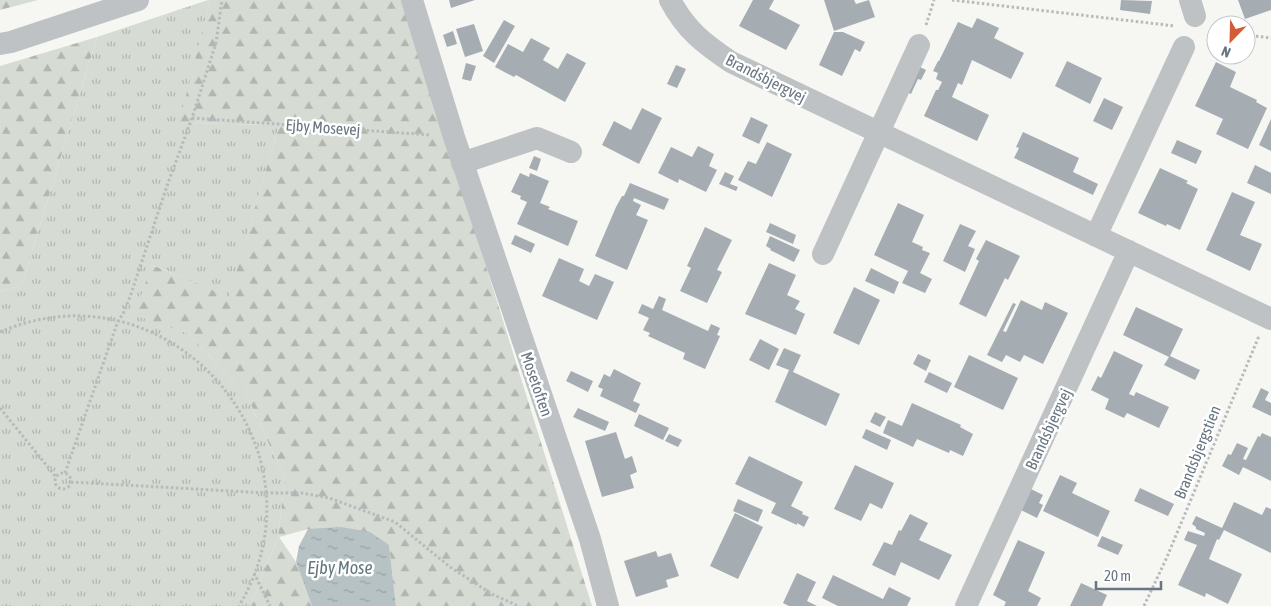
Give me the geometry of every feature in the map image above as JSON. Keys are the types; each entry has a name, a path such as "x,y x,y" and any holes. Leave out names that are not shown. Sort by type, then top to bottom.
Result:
{"street":[{"path":"0,44 138,0"},
{"name":"Mosetoften","path":"412,0 462,163 590,539 608,606"},
{"name":"Brandsbjergvej","path":"670,0 678,16 702,42 731,62 1269,318"},
{"path":"1096,236 1188,22"},
{"path":"823,254 920,45"},
{"path":"462,163 537,138 571,152"},
{"name":"Brandsbjergvej","path":"966,606 1129,252"}],"path":[{"path":"65,473 118,322 130,297 192,118 216,43 222,0"},
{"path":"920,45 934,0"},
{"path":"952,0 1188,22"},
{"path":"1256,36 1271,38"},
{"name":"Ejby Mosevej","path":"192,118 454,137"},
{"path":"0,332 51,318 85,317 118,322 144,330 168,341 191,355 220,383 236,405 254,441 262,467 266,493 265,534 254,573 239,606"},
{"name":"Brandsbjergstien","path":"1144,606 1168,557 1269,318"},
{"path":"0,408 56,477"},
{"path":"65,473 69,476 71,482 67,489 59,489 54,482 56,477 65,473"},
{"path":"71,482 266,493 302,493 329,498 395,522 450,567 492,594 518,606"},
{"path":"254,573 270,606"}],"green space":[{"path":"0,0 38,0 0,10"},
{"path":"210,0 180,123 279,125 229,298 153,265 135,314 189,334 248,398 285,479 278,537 250,606 0,606 0,292 22,285 97,37"},
{"path":"210,0 403,0 592,606 396,606 389,545 308,529 279,537 296,562 312,606 250,606 278,537 285,479 248,398 189,334 134,315 152,265 229,297 279,125 179,123"},
{"path":"97,37 22,285 0,292 0,66"}],"water":[{"name":"Ejby Mose","path":"341,527 370,532 389,545 396,606 312,606 296,562 299,546 308,529"}],"building":[{"path":"449,0 475,0 451,8"},
{"path":"753,0 774,0 769,9 800,25 786,50 739,26"},
{"path":"824,0 854,0 856,4 869,0 875,17 834,31"},
{"path":"1121,0 1152,1 1150,14 1120,10"},
{"path":"1238,0 1271,0 1271,10 1256,15 1244,15"},
{"path":"977,18 999,28 994,38 1024,53 1011,79 972,60 962,85 958,83 952,97 989,115 977,141 924,116 936,90 938,90 942,82 936,79 938,73 933,71 958,22 972,28"},
{"path":"504,20 515,26 494,63 483,56"},
{"path":"474,24 483,51 465,57 456,29"},
{"path":"453,31 457,44 447,47 443,35"},
{"path":"834,32 843,32 865,42 860,52 855,49 842,76 819,65"},
{"path":"531,38 550,48 543,60 558,69 567,53 586,63 565,102 516,75 514,77 495,67 508,44 523,52"},
{"path":"1067,61 1102,78 1090,104 1055,86"},
{"path":"466,63 476,66 471,81 462,79"},
{"path":"676,65 686,69 677,88 667,84"},
{"path":"1215,65 1222,65 1236,72 1230,87 1257,100 1256,102 1267,108 1248,149 1216,134 1223,119 1195,106"},
{"path":"918,66 926,70 921,80 918,79 911,94 906,92"},
{"path":"1104,98 1123,107 1112,130 1093,121"},
{"path":"642,108 662,118 639,164 602,145 614,121 631,130"},
{"path":"751,117 768,125 759,144 742,136"},
{"path":"1271,119 1271,151 1259,145"},
{"path":"1023,132 1079,158 1073,172 1098,184 1093,195 1014,158 1019,148 1016,147"},
{"path":"1177,140 1202,151 1196,164 1171,153"},
{"path":"767,142 792,154 772,197 738,180 748,161 756,164"},
{"path":"698,146 714,154 709,166 717,170 706,192 679,179 678,183 658,173 671,147 692,157"},
{"path":"534,156 541,159 537,171 529,168"},
{"path":"1255,165 1271,173 1271,194 1247,183"},
{"path":"1160,168 1188,181 1186,183 1198,189 1180,230 1167,224 1166,226 1138,213"},
{"path":"725,172 734,176 730,184 738,187 736,191 719,184"},
{"path":"520,173 529,177 530,173 549,181 540,203 550,207 548,209 578,221 568,246 517,224 527,202 520,199 521,196 511,192"},
{"path":"630,183 669,199 664,210 634,198 633,201 641,205 636,215 648,220 627,270 595,256 616,207"},
{"path":"1232,192 1255,202 1240,235 1262,244 1250,271 1206,250"},
{"path":"898,203 924,215 912,242 923,247 922,250 930,253 920,273 932,279 925,293 902,283 908,271 874,255"},
{"path":"770,223 796,235 793,244 766,232"},
{"path":"960,224 976,231 968,246 975,249 965,272 943,261"},
{"path":"705,227 732,240 717,270 722,272 707,303 680,291 691,268 687,266"},
{"path":"515,235 535,244 531,253 511,244"},
{"path":"770,236 800,250 794,262 766,246"},
{"path":"986,240 1020,256 1008,280 1005,278 986,317 959,304 979,261 976,259"},
{"path":"559,258 584,269 579,281 589,286 595,274 614,282 597,320 542,296"},
{"path":"769,263 796,275 787,295 800,301 795,309 805,314 796,335 745,314"},
{"path":"871,268 899,282 894,294 865,281"},
{"path":"854,287 880,300 859,345 833,333"},
{"path":"659,296 666,299 662,310 708,331 711,324 720,328 717,335 720,336 705,369 683,359 685,353 648,336 650,333 643,330 649,318 638,313 642,304 653,309"},
{"path":"1021,300 1042,310 1045,302 1068,313 1043,364 1024,355 1020,362 1006,355 1002,362 987,355 1013,303 1016,304 1003,331 1006,332"},
{"path":"1136,307 1183,329 1170,356 1200,370 1195,380 1164,365 1169,357 1123,335"},
{"path":"760,339 779,349 769,370 749,360"},
{"path":"784,348 801,355 793,372 840,394 826,426 775,402 789,370 776,365"},
{"path":"1114,351 1143,365 1129,394 1134,396 1136,392 1169,407 1159,428 1127,413 1124,418 1105,409 1109,399 1091,390 1098,376 1101,378"},
{"path":"918,354 931,360 926,371 913,364"},
{"path":"969,355 1018,378 1003,410 954,387"},
{"path":"614,369 641,383 633,401 640,404 636,413 600,396 603,389 598,387 604,374 610,377"},
{"path":"571,371 593,381 588,392 566,381"},
{"path":"929,372 952,383 947,393 924,382"},
{"path":"1261,388 1269,392 1265,400 1271,403 1271,416 1252,407"},
{"path":"912,403 961,425 960,427 973,434 963,456 950,450 949,453 917,439 913,447 883,433 888,420 902,426"},
{"path":"578,408 609,422 605,431 573,417"},
{"path":"875,412 886,417 880,427 870,422"},
{"path":"639,414 669,428 663,440 634,426"},
{"path":"866,429 891,440 887,450 862,438"},
{"path":"616,432 625,459 632,456 637,472 630,475 634,488 602,497 585,441"},
{"path":"1262,433 1271,437 1271,481 1243,467 1239,475 1222,466 1228,454 1231,455 1237,443 1248,448 1243,459 1246,460 1258,436 1260,437"},
{"path":"669,434 682,440 678,447 665,441"},
{"path":"749,456 803,482 791,506 809,517 804,527 771,513 776,503 735,484"},
{"path":"855,465 894,483 882,509 870,503 861,521 834,509"},
{"path":"1060,475 1077,483 1072,493 1110,511 1098,537 1043,511"},
{"path":"1029,488 1043,495 1039,503 1043,505 1037,518 1019,509"},
{"path":"1140,488 1174,504 1168,516 1134,501"},
{"path":"738,499 763,510 758,522 733,511"},
{"path":"1234,502 1262,515 1266,507 1271,509 1271,553 1224,530 1219,540 1217,539 1209,559 1242,574 1228,604 1206,593 1205,597 1178,585 1197,545 1184,540 1188,531 1204,536 1205,533 1196,529 1192,524 1196,516 1222,528"},
{"path":"735,513 763,527 738,579 710,566"},
{"path":"910,514 928,523 919,540 952,555 939,580 901,562 895,576 872,565 884,542 892,545"},
{"path":"1102,536 1123,545 1118,555 1097,546"},
{"path":"1018,540 1045,552 1028,591 1041,598 1037,606 1004,606 1006,602 993,595"},
{"path":"656,551 658,557 671,553 679,576 666,580 668,587 636,597 624,561"},
{"path":"797,573 816,582 807,601 817,606 789,606 783,603"},
{"path":"833,575 883,599 889,587 911,598 907,606 838,606 822,598"},
{"path":"1081,583 1107,595 1102,606 1070,606"}]}
